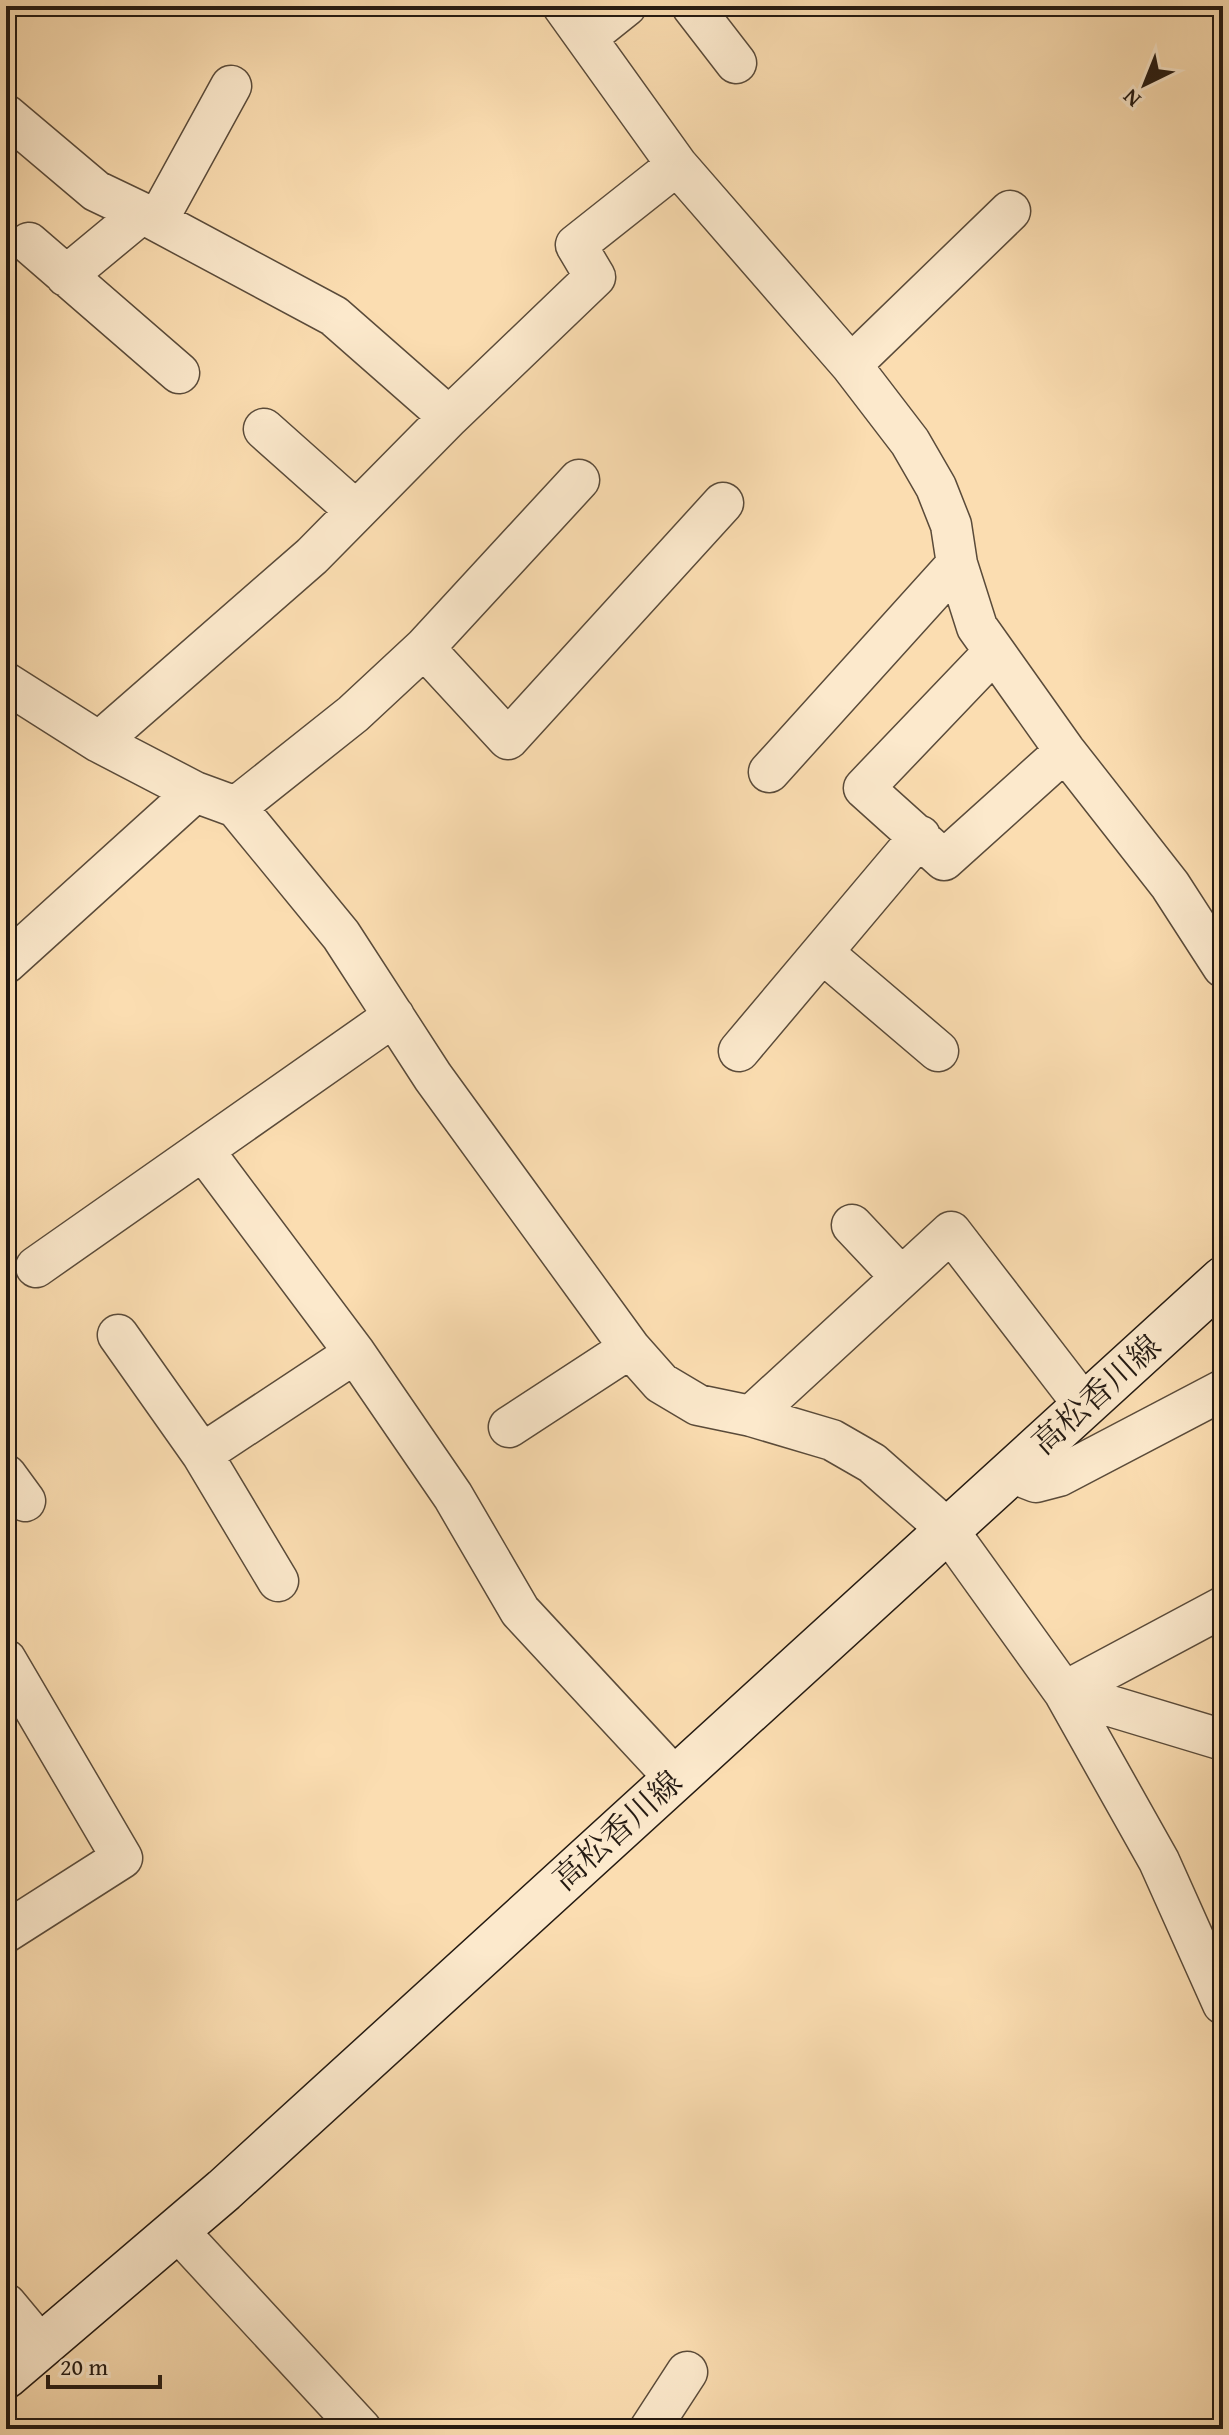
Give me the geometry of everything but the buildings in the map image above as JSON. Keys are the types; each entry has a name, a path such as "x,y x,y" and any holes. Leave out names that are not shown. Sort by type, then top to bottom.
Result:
{"main road":[{"name":"高松香川線","path":"6,2376 235,2179 1223,1279"}],"street":[{"path":"563,6 677,165 851,365 910,442 936,487 951,525 957,564 977,627 1065,751 1170,885 1223,967"},
{"path":"586,38 626,6"},
{"path":"692,6 736,63"},
{"path":"66,276 150,217 231,86"},
{"path":"6,115 96,191 334,316 449,417"},
{"path":"99,742 312,556 449,417 595,277 576,245 677,165"},
{"path":"851,365 1010,211"},
{"path":"29,243 179,373"},
{"path":"264,429 356,511"},
{"path":"236,807 353,714 424,648 579,480"},
{"path":"424,648 508,739 723,503"},
{"path":"769,772 957,564"},
{"path":"993,653 864,788 944,860 1065,751"},
{"path":"6,683 99,742 195,792 236,807 341,935 433,1077 630,1348 661,1383 698,1405 751,1416 832,1440 872,1463 947,1529 1064,1692 1159,1861 1223,2004"},
{"path":"6,963 195,792"},
{"path":"739,1051 920,836"},
{"path":"823,953 938,1051"},
{"path":"36,1267 394,1016"},
{"path":"203,1150 355,1353 453,1496 520,1611 675,1778"},
{"path":"852,1225 901,1277"},
{"path":"751,1416 951,1232 1084,1405"},
{"path":"118,1335 202,1454 278,1581"},
{"path":"509,1427 630,1348"},
{"path":"202,1454 355,1353"},
{"path":"1010,1472 1036,1482 1059,1476 1223,1390"},
{"path":"1064,1692 1223,1607"},
{"path":"6,1660 122,1858 6,1932"},
{"path":"1064,1692 1223,1740"},
{"path":"177,2230 361,2429"},
{"path":"6,2304 41,2346"},
{"path":"650,2429 687,2372"}]}
